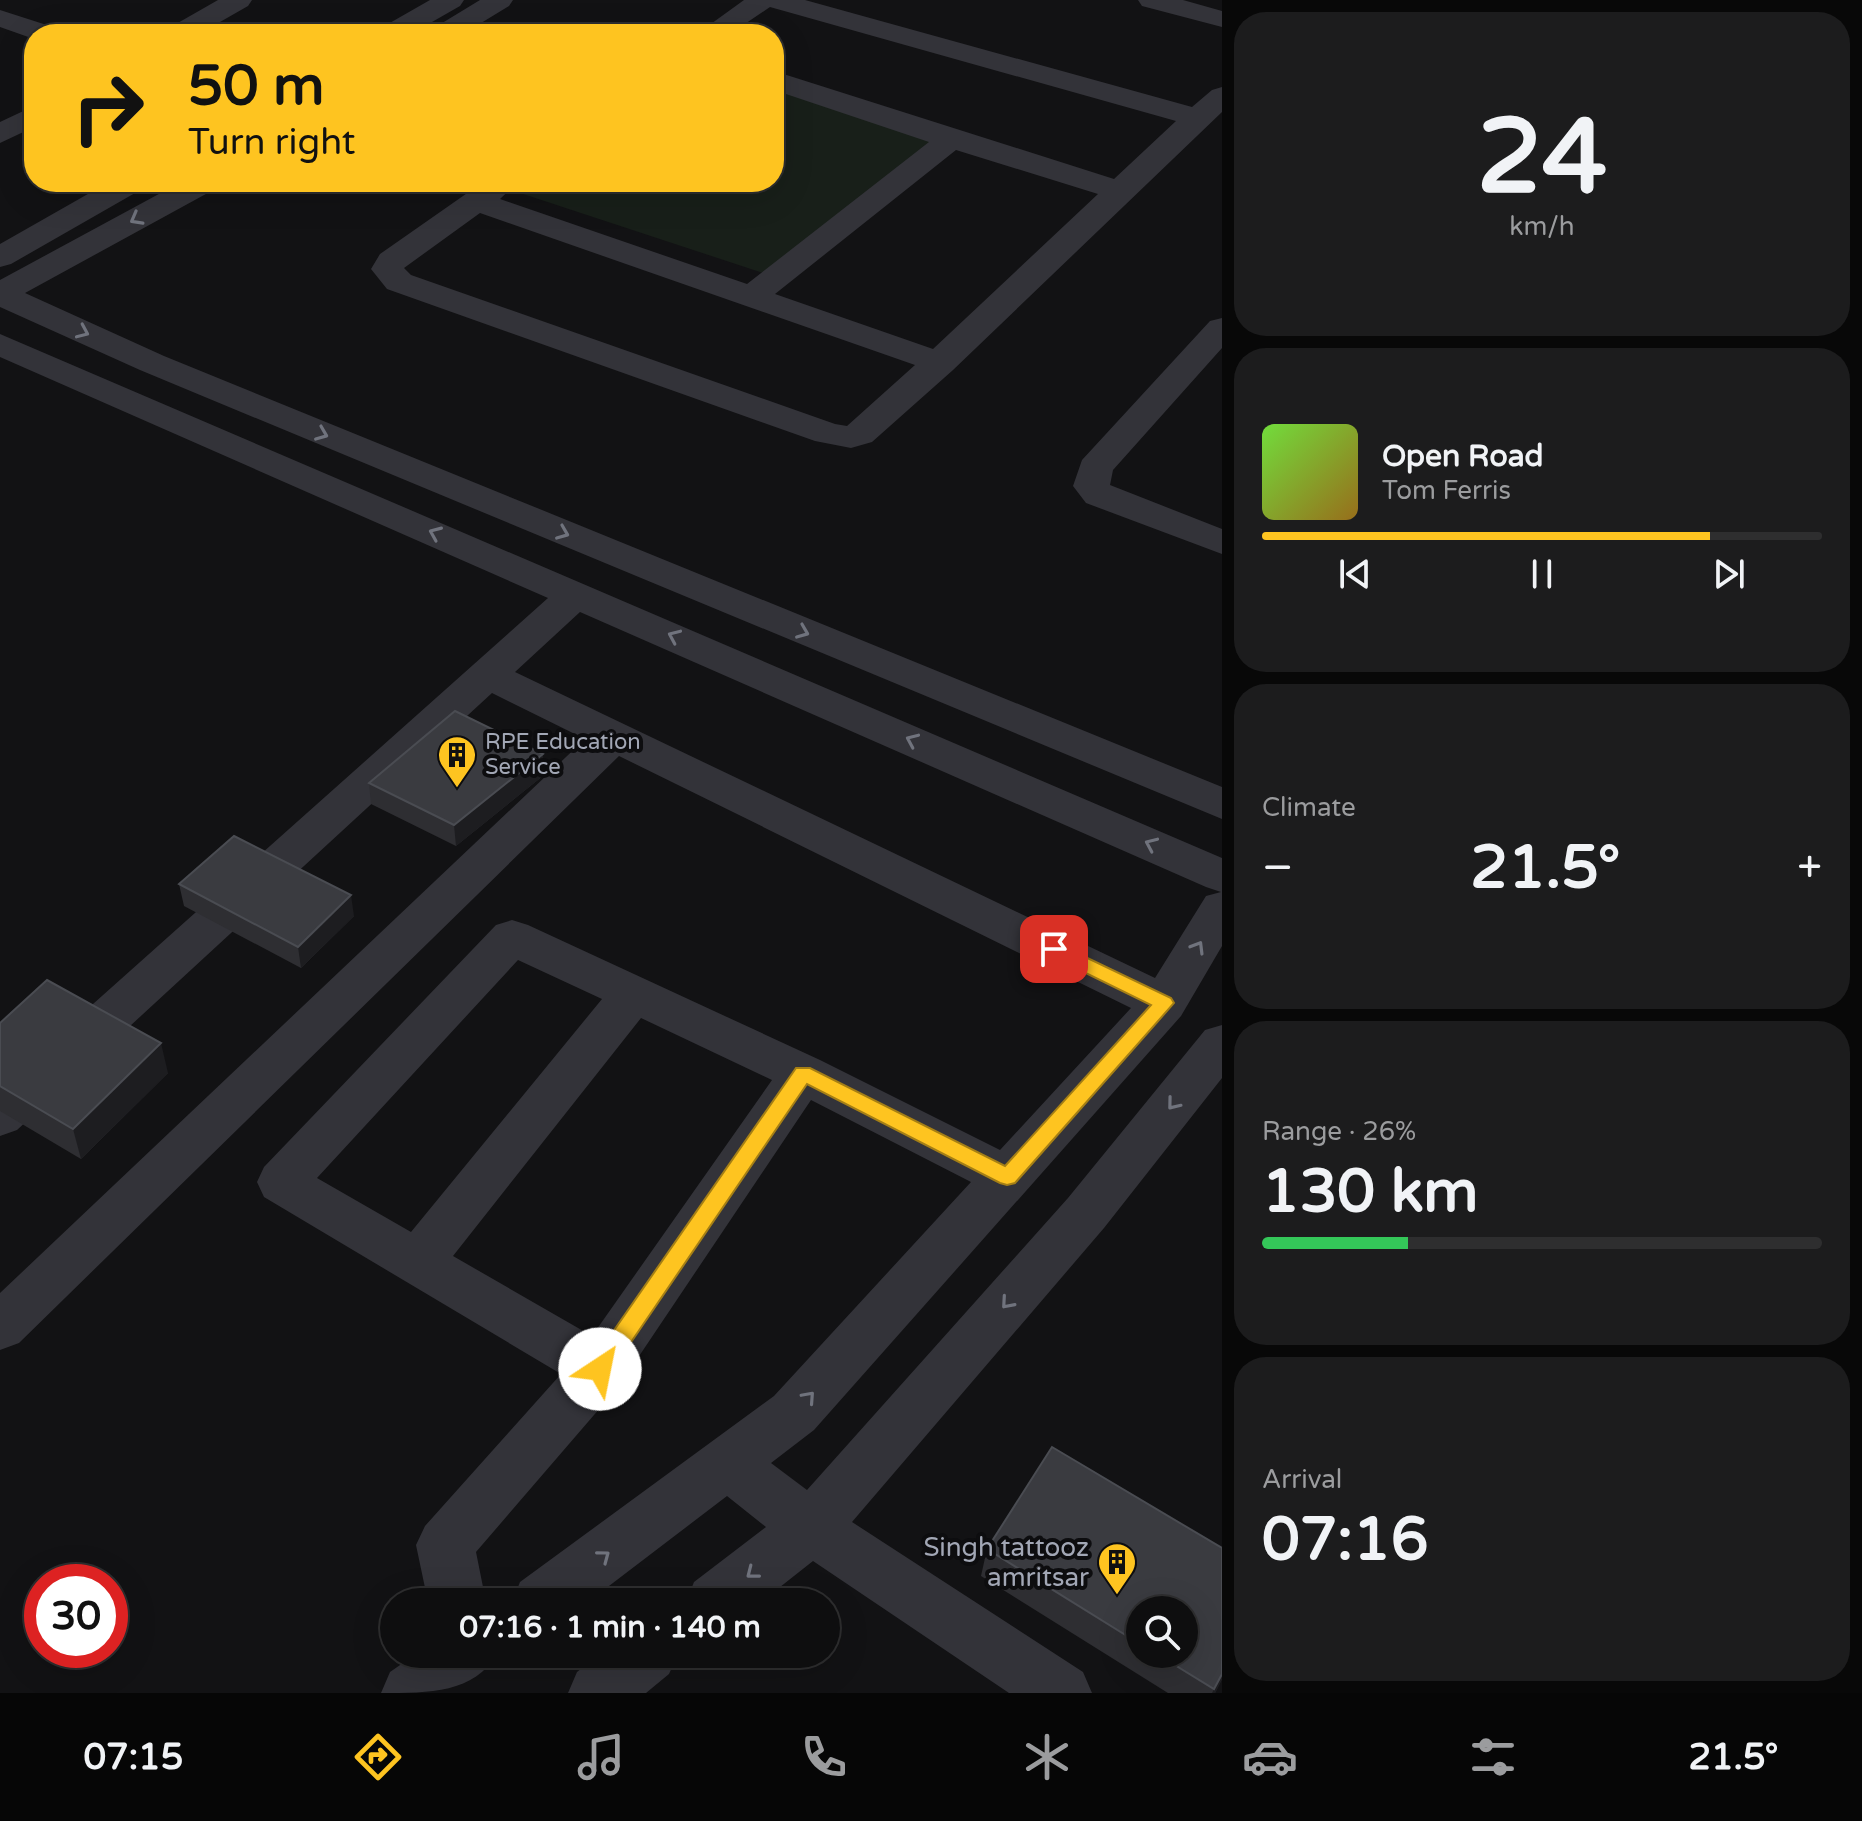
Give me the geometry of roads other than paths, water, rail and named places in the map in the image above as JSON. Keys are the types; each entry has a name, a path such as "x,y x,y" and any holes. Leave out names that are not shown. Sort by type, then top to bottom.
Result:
{"street":[{"path":"196,24 238,0"},
{"path":"408,24 450,0"},
{"path":"460,24 499,0"},
{"path":"726,24 762,0"},
{"path":"775,0 1197,118"},
{"path":"1152,0 1222,19"},
{"path":"0,18 24,26"},
{"path":"784,83 1119,190"},
{"path":"489,192 391,261 387,269 390,274 399,282 843,436 859,434 941,363 1119,190 1222,96"},
{"path":"0,134 24,121"},
{"path":"751,297 951,139"},
{"path":"0,257 114,192"},
{"path":"5,297 187,192"},
{"path":"476,201 941,363"},
{"path":"5,297 166,369 1222,804"},
{"path":"1222,328 1095,468 1091,486 1099,495 1222,542"},
{"path":"0,344 1222,876"},
{"path":"0,1116 576,594"},
{"path":"488,675 1164,1003"},
{"path":"0,1327 614,736"},
{"path":"560,1588 794,1413 1164,1003 1222,908"},
{"path":"600,1369 282,1182 512,937 803,1073 1007,1177"},
{"path":"417,1262 633,994"},
{"path":"733,1588 811,1527 1086,1213 1222,1043"},
{"path":"454,1588 445,1545 600,1369 803,1073"},
{"path":"728,1463 811,1527 1062,1693"},
{"path":"411,1693 447,1668"},
{"path":"598,1693 630,1668"}],"place":[{"name":"RPE Education Service","path":"457,789"},
{"name":"Singh tattooz amritsar","path":"1117,1596"}]}
